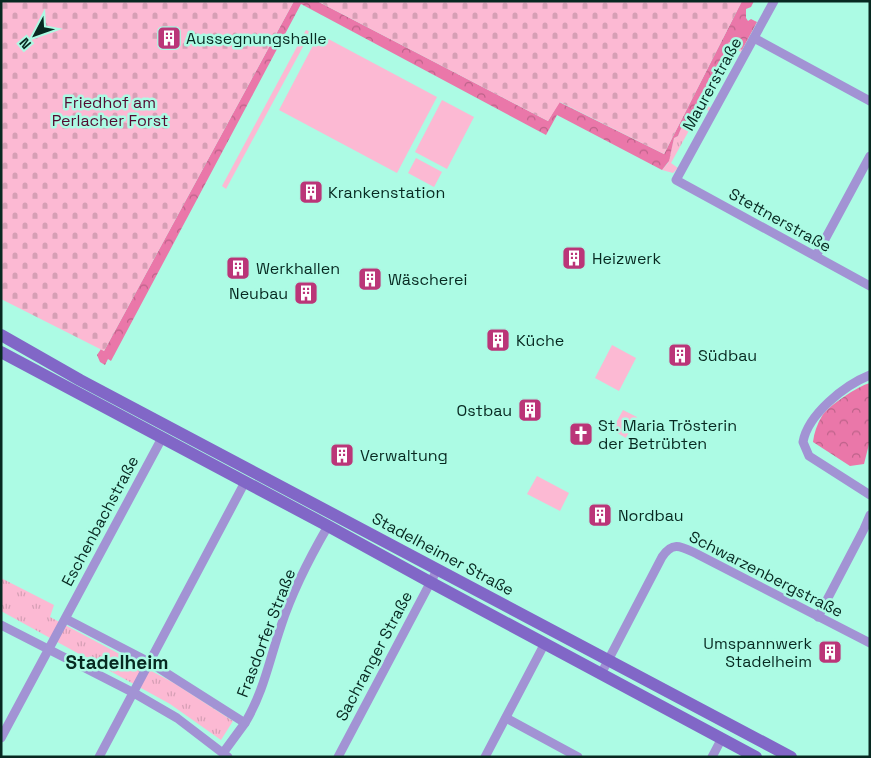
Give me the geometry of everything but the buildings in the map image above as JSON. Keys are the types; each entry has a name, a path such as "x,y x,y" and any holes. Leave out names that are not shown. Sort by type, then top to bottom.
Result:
{"main road":[{"name":"Stadelheimer Straße","path":"1,335 162,438 756,757"},
{"name":"Stadelheimer Straße","path":"1,352 78,386 437,570 791,757"}],"street":[{"name":"Maurerstraße","path":"676,180 774,1"},
{"path":"754,38 870,101"},
{"path":"816,256 870,156"},
{"name":"Stettnerstraße","path":"676,180 870,286"},
{"path":"870,375 843,391 823,407 807,430 803,442 809,456 870,495"},
{"name":"Eschenbachstraße","path":"1,738 162,438"},
{"path":"99,757 246,482"},
{"path":"818,617 870,515"},
{"name":"Frasdorfer Straße","path":"226,755 256,704 263,688 281,626 306,569 328,526"},
{"name":"Schwarzenbergstraße","path":"602,674 662,557 666,551 675,546 680,546 697,554 870,643"},
{"name":"Sachranger Straße","path":"338,757 437,570"},
{"path":"66,619 149,662 244,723"},
{"path":"1,626 134,692 176,718 226,755"},
{"path":"485,757 544,643"},
{"path":"506,718 578,757"},
{"path":"712,757 722,738"}],"green space":[{"name":"Friedhof am Perlacher Forst","path":"1,1 294,1 104,351 1,299"},
{"path":"294,1 317,1 548,121 559,102 664,154 742,1 754,1 751,7 746,9 746,18 748,21 751,19 757,22 742,50 729,42 723,54 723,64 717,67 715,76 709,78 706,90 703,91 699,100 701,102 700,106 695,108 695,114 687,120 678,136 674,138 669,161 662,170 557,115 546,135 301,4 111,361 108,359 105,365 100,362 97,355 101,349 104,351"},
{"path":"317,1 742,1 664,154 560,102 548,121"},
{"path":"306,30 311,32 226,189 222,186"},
{"path":"319,34 437,97 397,173 279,110"},
{"path":"729,42 742,50 741,52 734,48 704,103 711,108 709,111 702,107 671,163 678,168 673,173 662,170 668,163 674,138 678,136 681,127 692,115 712,75 723,64 723,54"},
{"path":"442,100 474,117 447,169 415,152"},
{"path":"416,158 442,172 434,187 408,173"},
{"path":"612,345 636,358 619,391 595,378"},
{"path":"870,383 870,440 864,464 850,466 813,442 814,435 820,419 830,407 851,392"},
{"path":"623,410 637,417 626,438 612,430"},
{"path":"537,476 569,493 560,511 527,494"},
{"path":"1,578 54,605 50,617 174,683 233,721 221,740 170,704 1,611"}],"place":[{"name":"Aussegnungshalle","path":"169,38"},
{"name":"Krankenstation","path":"311,192"},
{"name":"Heizwerk","path":"574,258"},
{"name":"Werkhallen","path":"238,268"},
{"name":"Wäscherei","path":"370,279"},
{"name":"Neubau","path":"306,293"},
{"name":"Küche","path":"498,340"},
{"name":"Südbau","path":"680,355"},
{"name":"Ostbau","path":"530,410"},
{"name":"St. Maria Trösterin der Betrübten","path":"581,434"},
{"name":"Verwaltung","path":"342,455"},
{"name":"Nordbau","path":"600,515"},
{"name":"Umspannwerk Stadelheim","path":"830,652"}],"district":[{"name":"Stadelheim","path":"117,662"}]}
